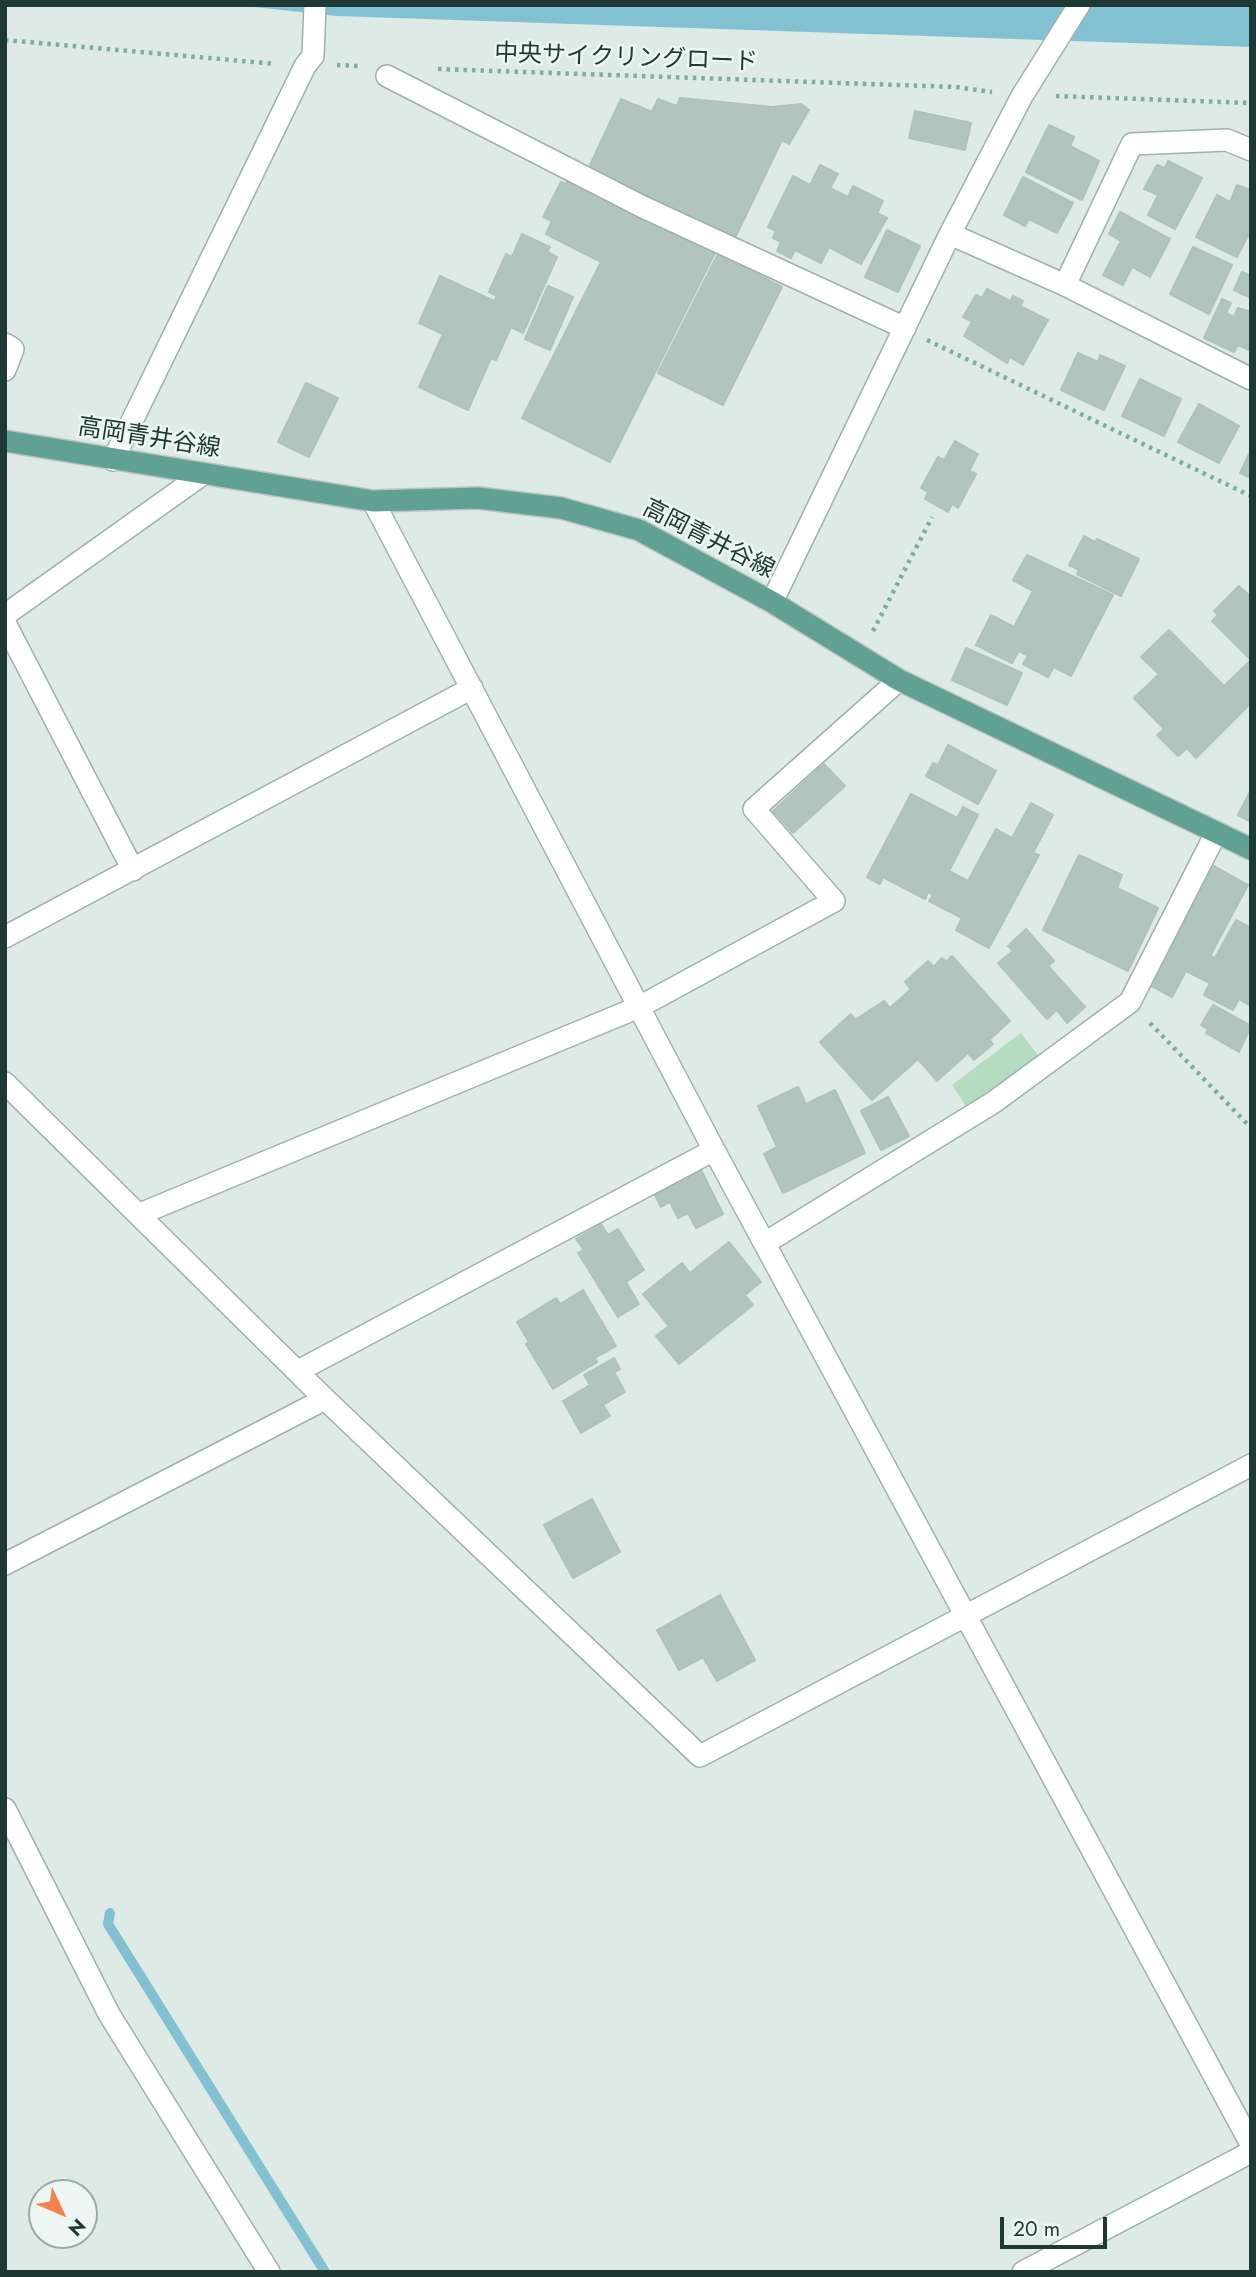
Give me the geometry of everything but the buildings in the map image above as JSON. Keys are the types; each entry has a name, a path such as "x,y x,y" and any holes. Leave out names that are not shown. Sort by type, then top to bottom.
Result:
{"main road":[{"name":"高岡青井谷線","path":"5,441 373,501 478,498 561,508 639,530 772,602 899,680 1251,849"}],"street":[{"path":"113,460 309,61 315,5"},
{"path":"772,602 950,234 1022,96 1079,5"},
{"path":"387,76 643,207 905,328"},
{"path":"1065,285 1132,144 1227,140 1251,150"},
{"path":"950,234 1065,285 1251,379"},
{"path":"5,344 13,349 5,370"},
{"path":"5,615 203,474"},
{"path":"373,501 714,1150 1251,2144"},
{"path":"5,623 133,870"},
{"path":"140,1214 639,1007 834,901 754,809 899,680"},
{"path":"5,937 471,688"},
{"path":"765,1243 994,1102 1130,1002 1216,833"},
{"path":"5,1083 325,1399 700,1756 1251,1465"},
{"path":"298,1371 714,1150"},
{"path":"5,1564 325,1399"},
{"path":"5,1809 109,2014 269,2272"},
{"path":"1023,2272 1251,2152"}],"path":[{"path":"5,40 53,47 376,67 387,76"},
{"name":"中央サイクリングロード","path":"432,69 956,86 1022,96 1251,103"},
{"path":"905,328 1251,496"},
{"path":"860,658 932,517"},
{"path":"1130,1002 1251,1128"}],"green space":[{"path":"1021,1033 1041,1059 969,1111 952,1085"}],"water":[{"path":"236,5 1251,5 1251,47 337,16"}],"waterway":[{"path":"110,1913 108,1924 325,2272"}]}
